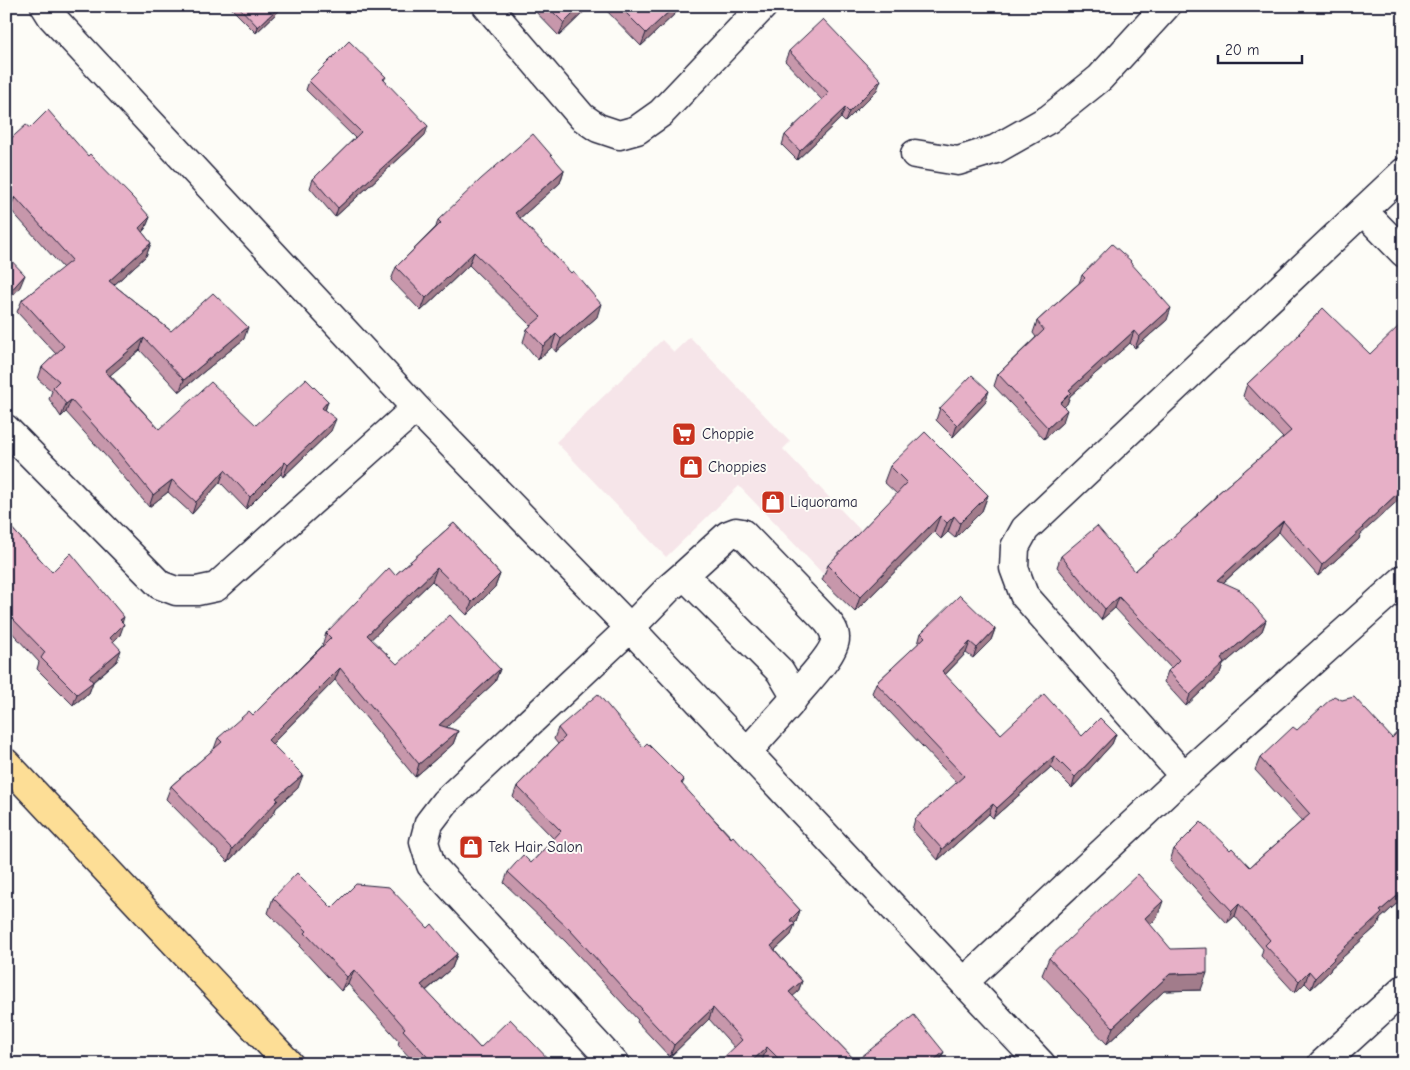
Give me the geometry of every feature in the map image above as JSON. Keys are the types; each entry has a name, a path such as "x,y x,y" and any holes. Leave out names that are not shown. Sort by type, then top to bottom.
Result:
{"main road":[{"path":"6,762 288,1064"}],"street":[{"path":"45,6 52,17 416,408 630,628 1041,1064"},
{"path":"487,6 582,117 598,128 619,135 638,130 661,113 763,6"},
{"path":"915,154 958,161 996,149 1049,119 1100,78 1166,6"},
{"path":"1184,776 1024,595 1014,568 1015,547 1025,529 1404,172"},
{"path":"1363,211 1404,253"},
{"path":"6,429 160,585 176,591 197,591 216,588 416,408"},
{"path":"615,1064 431,865 424,842 429,823 445,802 630,628 669,588 728,535 736,532 742,533 827,621 833,630 835,640 832,651 747,752"},
{"path":"684,575 780,671 788,705"},
{"path":"964,982 1184,776 1404,579"},
{"path":"1322,1064 1404,989"}],"shaded area":[{"name":"Choppies","path":"690,337 790,442 783,449 864,534 823,574 739,486 666,557 556,442 662,340 674,352"}],"building":[{"path":"238,6 280,6 258,27"},
{"path":"547,6 581,6 564,23"},
{"path":"619,6 675,6 646,33"},
{"path":"823,19 881,80 849,112 845,108 800,151 785,135 829,93 789,51"},
{"path":"349,41 386,77 383,79 428,126 338,208 313,179 361,132 309,81"},
{"path":"48,110 88,156 90,154 150,217 139,228 151,243 109,281 171,331 213,293 248,327 184,380 144,338 105,371 159,429 211,382 256,425 306,379 328,401 322,408 336,419 288,465 285,462 250,497 225,470 196,502 172,480 153,495 71,400 66,404 53,387 59,381 42,367 64,346 22,300 72,260 15,197 6,205 6,143 26,125 30,128"},
{"path":"533,134 564,170 515,213 571,273 573,271 601,304 561,339 556,334 543,346 527,329 541,317 474,252 426,298 396,267 441,223 438,220 481,179"},
{"path":"1112,244 1131,261 1171,308 1139,337 1134,331 1069,390 1071,392 1060,403 1067,410 1048,428 998,374 1044,330 1037,321 1085,278 1082,275"},
{"path":"6,255 25,275 8,294 6,292"},
{"path":"1323,308 1370,354 1404,321 1404,487 1322,565 1283,521 1218,580 1240,590 1266,620 1221,659 1224,663 1190,695 1168,671 1179,660 1119,597 1105,609 1061,556 1097,526 1135,571 1198,515 1216,495 1291,431 1247,384 1300,334"},
{"path":"972,375 989,391 957,425 940,408"},
{"path":"925,432 988,495 960,523 954,516 947,523 940,516 860,597 828,565 907,483 890,466"},
{"path":"6,522 52,572 71,553 124,617 120,620 124,624 110,638 121,650 89,677 93,682 77,694 41,658 45,652 9,615 12,612 6,606"},
{"path":"454,523 500,574 472,602 437,568 367,635 397,664 450,615 500,669 439,725 458,731 419,764 340,668 268,740 303,775 276,798 278,800 232,849 171,786 222,742 218,738 249,711 253,715 331,638 326,633 389,568 395,575"},
{"path":"960,595 995,629 977,648 970,642 942,671 1001,734 1044,694 1082,736 1100,718 1116,734 1075,777 1054,756 997,808 993,804 942,849 915,819 964,776 876,683 925,637 921,633"},
{"path":"598,694 643,747 647,743 684,780 681,783 731,838 733,836 800,910 790,920 795,924 771,946 802,981 789,992 856,1061 914,1015 944,1052 929,1064 784,1064 767,1047 749,1064 717,1064 742,1040 713,1008 674,1045 570,930 508,872 523,855 531,863 561,831 517,786 565,737 558,728"},
{"path":"1334,696 1342,700 1354,697 1392,738 1404,725 1404,890 1380,911 1382,913 1333,958 1315,978 1309,971 1299,981 1265,945 1270,940 1239,904 1232,911 1174,849 1201,822 1230,850 1232,848 1250,867 1310,814 1260,758 1293,727 1297,730"},
{"path":"297,873 332,908 356,884 389,887 428,928 432,924 457,954 421,985 480,1048 510,1019 553,1064 434,1064 403,1030 405,1028 354,970 347,977 305,933 307,931 273,898"},
{"path":"1138,874 1163,901 1145,918 1171,949 1207,948 1207,973 1170,974 1113,1027 1049,958"}],"place":[{"name":"Choppie","path":"684,434"},
{"name":"Choppies","path":"691,467"},
{"name":"Liquorama","path":"773,502"},
{"name":"Tek Hair Salon","path":"471,847"}]}
